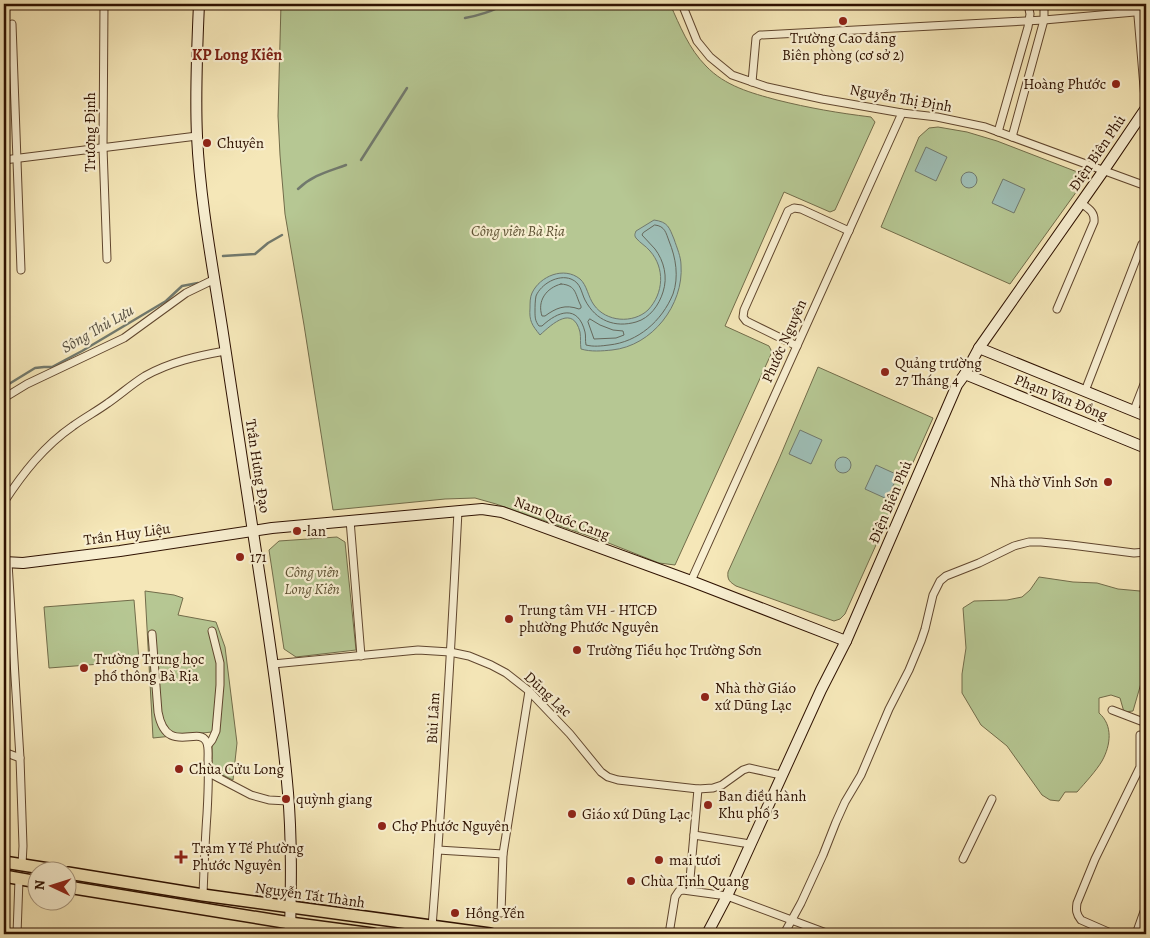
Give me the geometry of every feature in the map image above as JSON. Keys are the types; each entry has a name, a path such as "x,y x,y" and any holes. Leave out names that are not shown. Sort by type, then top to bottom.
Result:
{"main road":[{"path":"4,862 28,866"},
{"name":"Nguyễn Tất Thành","path":"78,875 203,895 490,934"},
{"path":"4,876 28,880"},
{"name":"Nguyễn Tất Thành","path":"78,889 290,929 373,934"}],"street":[{"name":"Trương Định","path":"104,4 104,148 107,259"},
{"name":"Trần Hưng Đạo","path":"199,4 196,75 200,180 273,664 283,743 288,801 290,929"},
{"name":"Nguyễn Thị Định","path":"682,4 697,41 710,57 732,75 767,87 822,99 937,117 985,127 1146,186"},
{"path":"998,132 1029,20 1028,4"},
{"path":"1012,137 1044,20 1044,4"},
{"path":"752,82 756,38 760,35 1044,20 1138,8 1146,11"},
{"path":"1138,8 1146,113"},
{"path":"12,24 21,270"},
{"name":"Điện Biên Phủ","path":"707,934 727,896 821,690 846,641 957,385 979,348 1146,108"},
{"name":"Phước Nguyên","path":"691,581 902,112"},
{"path":"4,160 197,136"},
{"path":"1057,309 1094,222 1092,211 1081,203"},
{"path":"797,346 746,321 743,317 744,310 788,211 794,208 801,209 849,230"},
{"path":"1086,391 1142,244"},
{"path":"4,398 27,384 124,338 186,293 215,279"},
{"name":"Phạm Văn Đồng","path":"979,348 1146,416"},
{"path":"4,502 16,483 45,449 72,426 109,403 130,386 176,362 225,351"},
{"name":"Phạm Văn Đồng","path":"965,374 1146,448"},
{"path":"1134,410 1146,379"},
{"name":"Nam Quốc Cang","path":"253,531 350,520 482,509 502,512 691,581 846,641"},
{"name":"Bùi Lâm","path":"432,927 458,511"},
{"path":"350,520 361,656"},
{"name":"Trần Huy Liệu","path":"6,562 23,563 120,551 253,531"},
{"path":"784,934 823,855 842,809 861,775 912,663 925,629 932,595 940,581 946,576 1014,546 1029,542 1134,553 1146,552"},
{"path":"6,562 20,758 22,865"},
{"path":"208,745 216,731 220,685 220,662 212,632"},
{"path":"152,634 159,721 164,731 178,738 203,738 208,745 209,773 203,895"},
{"name":"Dũng Lạc","path":"273,664 418,650 450,652 469,656 506,673 528,691 570,734 601,772 608,777 618,780 698,790 722,785 743,770 749,768 782,775"},
{"path":"500,913 503,854 528,691"},
{"path":"1112,710 1146,723"},
{"path":"1113,934 1081,920 1077,916 1076,910 1077,903 1095,859 1143,766 1140,735"},
{"path":"4,752 20,758"},
{"path":"209,773 251,795 270,800 288,801"},
{"path":"689,890 698,790"},
{"path":"963,859 992,799"},
{"path":"694,835 750,844"},
{"path":"438,850 503,854"},
{"path":"17,934 19,879"},
{"path":"669,934 675,896 679,891 689,890 727,896 829,934"},
{"path":"1136,934 1146,906"}],"green space":[{"name":"Công viên Bà Rịa","path":"281,4 670,4 685,37 695,52 706,66 721,79 758,95 824,110 871,117 875,122 835,210 830,212 784,192 725,326 769,346 772,352 675,565 659,563 606,542 475,498 445,499 333,510 285,214 278,116"},
{"path":"938,127 967,132 997,141 1080,173 1082,184 1010,284 881,227 919,137 929,128"},
{"path":"818,367 933,418 845,614 840,619 834,621 736,586 728,577 728,572"},
{"name":"Công viên Long Kiên","path":"337,537 345,542 356,650 296,657 284,649 269,550 279,541"},
{"path":"1039,577 1097,583 1118,589 1140,591 1146,594 1146,666 1133,711 1124,712 1120,698 1111,695 1099,698 1099,713 1107,723 1109,736 1105,755 1097,769 1077,792 1065,792 1059,801 1050,800 1042,795 1007,746 981,725 962,693 962,674 966,648 963,608 974,601 1007,600 1022,597 1030,590"},
{"path":"145,591 183,598 178,615 216,622 225,647 237,743 233,780 212,770 212,732 153,738"},
{"path":"134,600 139,661 49,668 44,607"}],"water":[{"path":"926,147 947,157 936,181 915,171"},
{"path":"969,172 975,174 977,180 975,186 969,188 963,186 961,180 963,174"},
{"path":"1003,179 1025,189 1014,213 992,203"},
{"path":"654,220 662,222 669,228 679,252 681,265 681,280 677,295 663,321 640,341 627,347 612,350 589,351 581,349 580,332 573,319 562,319 540,335 531,320 531,296 536,287 546,278 560,273 574,275 580,279 594,305 599,311 612,318 635,318 648,310 660,288 660,273 655,258 636,238 635,234 636,231"},
{"path":"800,430 822,440 811,464 789,454"},
{"path":"843,457 849,459 851,465 849,471 843,473 837,471 835,465 837,459"},
{"path":"876,465 898,475 887,499 865,489"}],"waterway":[{"name":"Sông Thủ Lựu","path":"465,18 480,15 503,4"},
{"name":"Sông Thủ Lựu","path":"361,160 407,88"},
{"name":"Sông Thủ Lựu","path":"298,189 315,177 346,165"},
{"name":"Sông Thủ Lựu","path":"223,256 255,254 268,243 282,235"},
{"name":"Sông Thủ Lựu","path":"4,387 35,368 52,367 82,351 166,301 182,286 198,283"}],"place":[{"name":"Trường Cao đẳng Biên phòng (cơ sở 2)","path":"843,21"},
{"name":"Hoàng Phước","path":"1116,84"},
{"name":"Chuyên","path":"207,143"},
{"name":"Quảng trường 27 Tháng 4","path":"885,372"},
{"name":"Nhà thờ Vinh Sơn","path":"1108,482"},
{"name":"lan","path":"297,531"},
{"name":"171","path":"240,557"},
{"name":"Trung tâm VH - HTCĐ phường Phước Nguyên","path":"509,619"},
{"name":"Trường Tiểu học Trường Sơn","path":"577,650"},
{"name":"Trường Trung học phổ thông Bà Rịa","path":"84,668"},
{"name":"Nhà thờ Giáo xứ Dũng Lạc","path":"705,697"},
{"name":"Chùa Cửu Long","path":"179,769"},
{"name":"quỳnh giang","path":"286,799"},
{"name":"Ban điều hành Khu phố 3","path":"708,805"},
{"name":"Giáo xứ Dũng Lạc","path":"572,814"},
{"name":"Chợ Phước Nguyên","path":"382,826"},
{"name":"Trạm Y Tế Phường Phước Nguyên","path":"181,857"},
{"name":"mai tươi","path":"659,860"},
{"name":"Chùa Tịnh Quang","path":"631,881"},
{"name":"Hồng Yến","path":"455,913"}],"district":[{"name":"KP Long Kiên","path":"237,54"}]}
